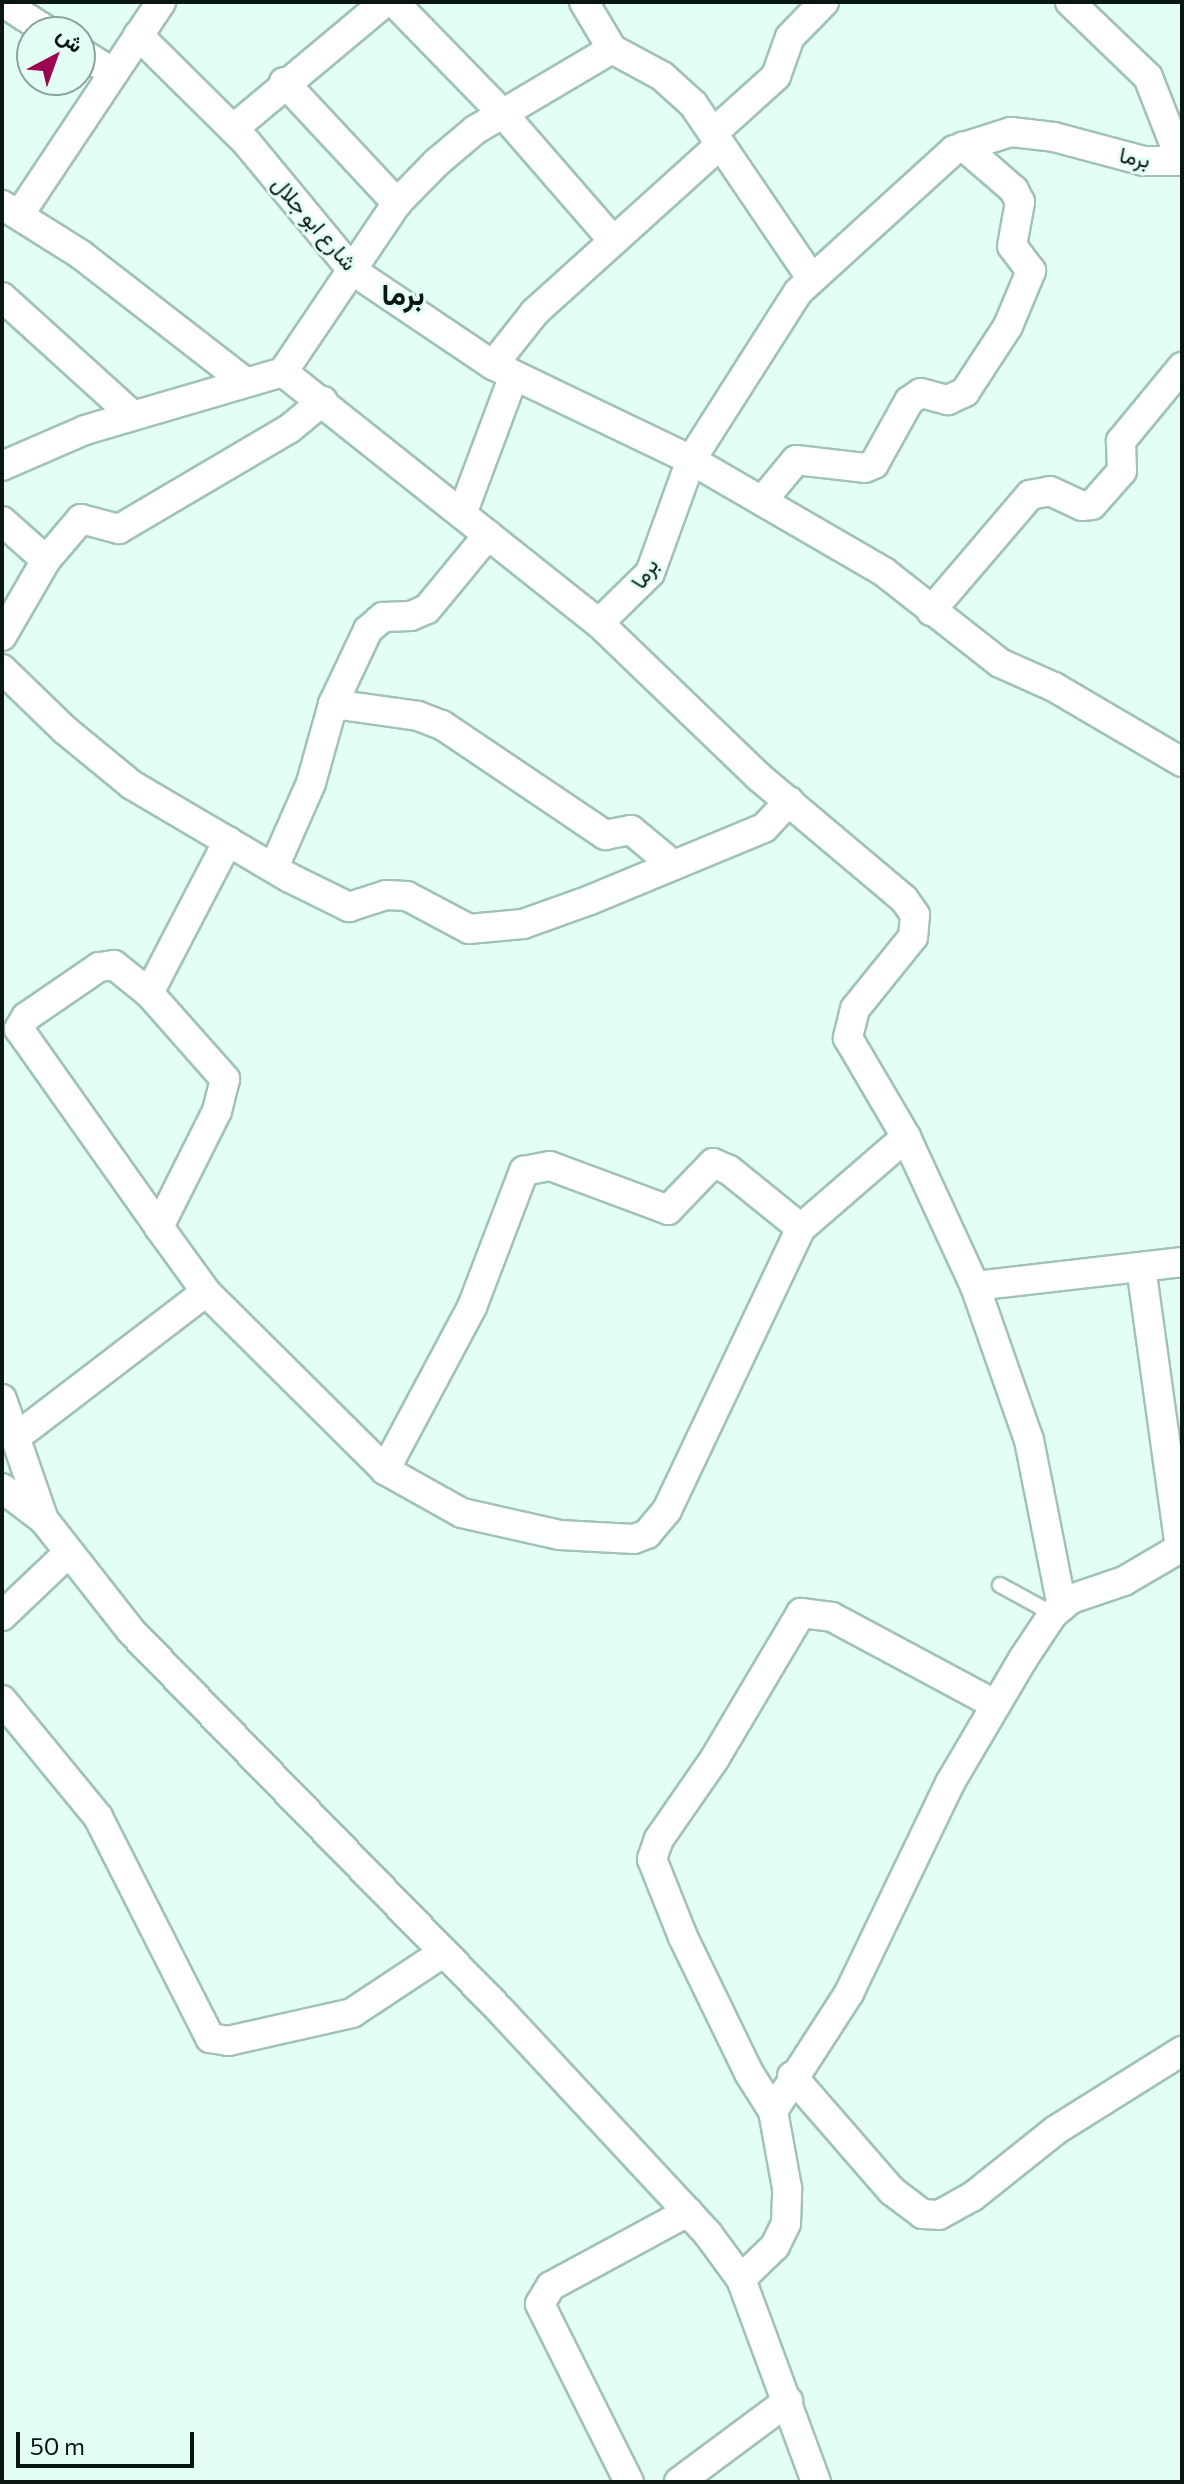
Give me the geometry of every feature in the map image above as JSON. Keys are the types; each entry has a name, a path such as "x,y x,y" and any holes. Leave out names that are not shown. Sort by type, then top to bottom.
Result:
{"street":[{"path":"2,2 24,16"},
{"path":"233,129 284,82 385,2"},
{"path":"394,2 504,115 611,238"},
{"path":"584,2 612,49 674,86 716,139 810,276"},
{"path":"462,514 504,370 535,312 716,139 776,76 790,37 824,2"},
{"path":"1070,2 1148,77 1182,161"},
{"path":"156,4 113,73 11,210 80,254 244,381"},
{"name":"شارع ابو جلال","path":"138,35 233,129 353,271 504,370 691,460 884,572 1000,663 1054,687 1182,762"},
{"path":"2,466 132,415 283,372 397,203 475,130 612,49"},
{"path":"96,62 113,73"},
{"path":"284,82 397,203"},
{"name":"برما","path":"599,623 650,573 691,460 810,276 963,146 1011,132 1054,137 1144,161 1182,161"},
{"path":"762,501 796,460 865,468 874,464 909,401 921,393 948,400 965,392 1008,326 1031,271 1012,246 1020,202 1014,190 963,146"},
{"path":"2,297 132,415"},
{"path":"931,611 1030,495 1050,491 1082,506 1092,505 1122,471 1121,441 1182,367"},
{"path":"283,372 599,623 789,801 904,899 917,921 913,937 855,1009 848,1027 850,1046 906,1137 975,1286 1029,1440 1058,1610"},
{"path":"2,636 46,560 81,519 119,529 289,429 323,401"},
{"path":"2,521 46,560"},
{"path":"274,867 311,783 333,704 371,625 427,609 488,535"},
{"path":"2,669 65,730 132,785 274,867 349,907 399,894 480,930 523,924 764,828 789,801"},
{"path":"333,704 418,716 442,725 605,835 631,830 672,864"},
{"path":"149,993 228,841"},
{"path":"159,1227 217,1111 225,1079 149,993 114,965 99,967 26,1017 19,1029 159,1227 206,1292 385,1470 462,1513 560,1535 634,1539 647,1534 667,1510 801,1228 906,1137"},
{"path":"385,1470 472,1307 524,1171 550,1166 668,1210 713,1163 729,1170 801,1228"},
{"path":"975,1286 1182,1262"},
{"path":"773,2111 792,2076 849,1993 950,1783 1058,1610 1151,1569 1181,1548 1141,1267"},
{"path":"15,1438 206,1292"},
{"path":"2,1399 44,1520 66,1555 131,1631 444,1952 688,2212 741,2279 816,2482"},
{"path":"2,1488 44,1520"},
{"path":"2,1616 66,1555"},
{"path":"741,2279 775,2246 786,2223 787,2188 773,2111 749,2073 683,1937 652,1859 659,1839 801,1613 832,1617 996,1705"},
{"path":"2,1700 98,1817 210,2038 228,2041 352,2013 444,1952"},
{"path":"792,2076 892,2191 922,2214 939,2215 972,2197 1056,2130 1182,2051"},
{"path":"629,2482 540,2304 551,2286 688,2212"},
{"path":"679,2482 788,2401"}],"lane":[{"path":"1000,1585 1058,1610"}],"district":[{"name":"برما","path":"403,293"}]}
